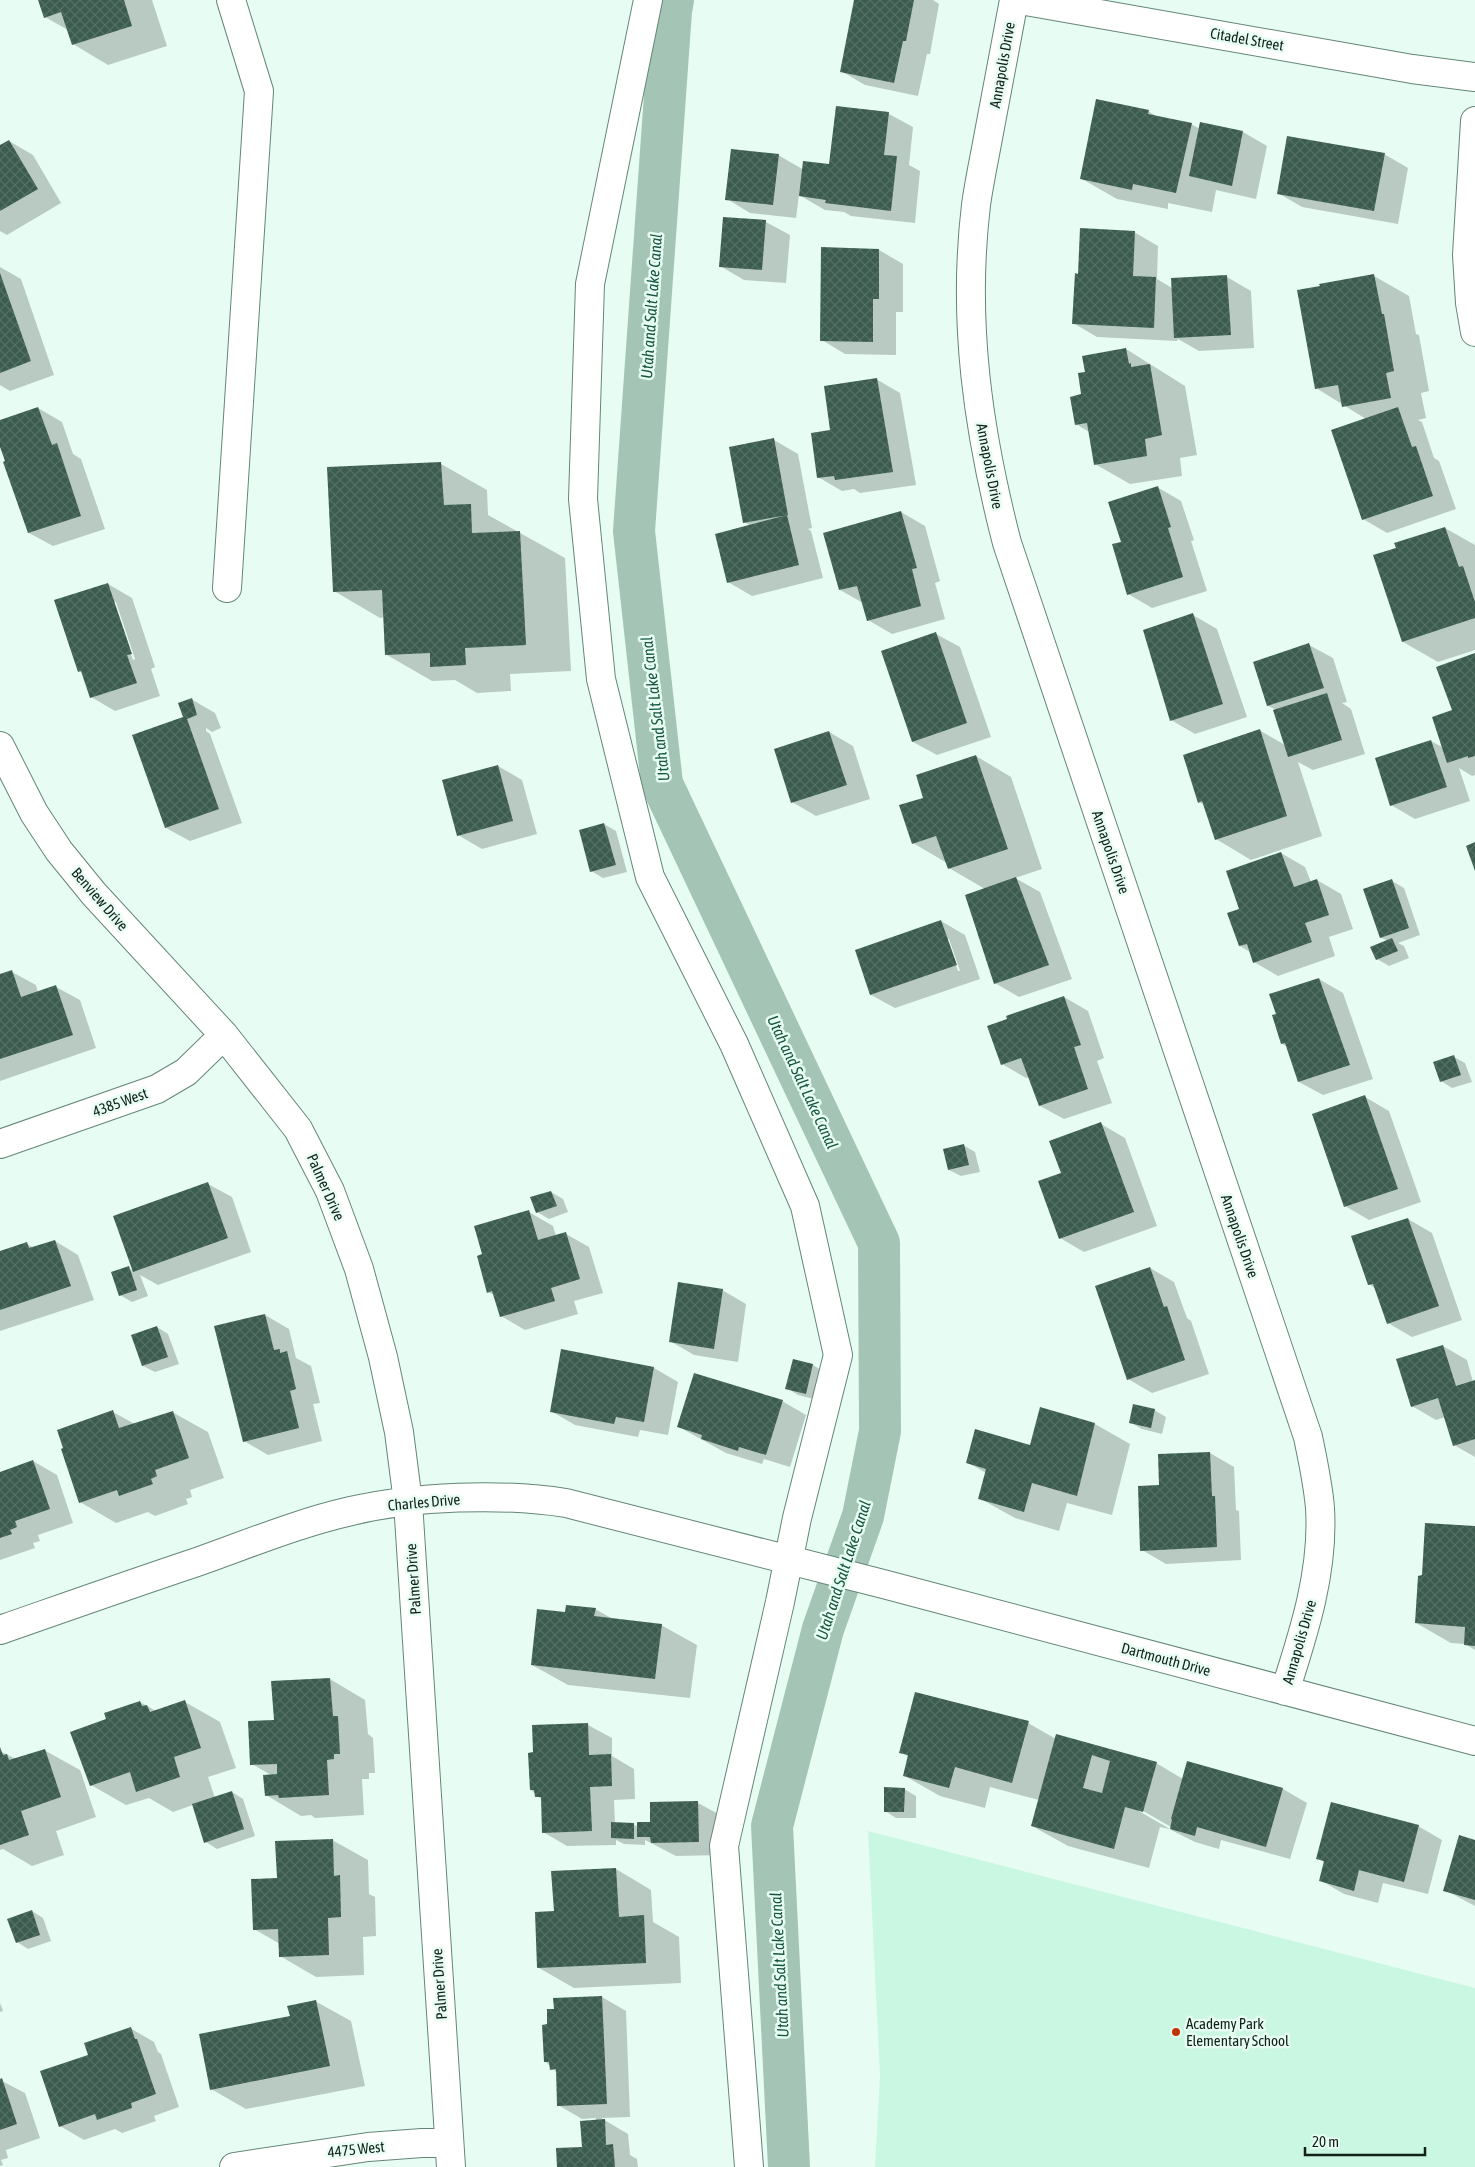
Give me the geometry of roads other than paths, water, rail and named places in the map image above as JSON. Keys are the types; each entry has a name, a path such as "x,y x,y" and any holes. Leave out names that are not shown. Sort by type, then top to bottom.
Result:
{"street":[{"path":"648,0 590,284 583,499 601,679 650,877 734,1044 804,1206 838,1355 798,1563 724,1846 749,2167"},
{"name":"Annapolis Drive","path":"1014,0 976,204 972,250 971,312 981,430 1007,543 1308,1437 1316,1473 1319,1500 1320,1546 1312,1596 1285,1691"},
{"name":"Citadel Street","path":"1020,0 1412,69 1475,77"},
{"path":"228,588 259,91 231,1"},
{"path":"1475,121 1467,255 1470,303 1475,332"},
{"name":"Benview Drive","path":"0,746 34,813 59,851 94,894 224,1035"},
{"name":"4385 West","path":"0,1144 157,1089 186,1072 224,1035"},
{"name":"Palmer Drive","path":"224,1035 298,1129 330,1190 359,1268 383,1357 399,1432 408,1502 450,2154"},
{"name":"Charles Drive","path":"0,1630 316,1520 354,1510 408,1502 491,1497 527,1497 566,1503 858,1578"},
{"name":"Dartmouth Drive","path":"858,1578 1475,1741"},
{"name":"4475 West","path":"234,2167 368,2147 450,2154"}],"waterway":[{"name":"Utah and Salt Lake Canal","path":"673,0 634,531 662,784 879,1243 880,1431 863,1516 823,1629 772,1826 789,2167"}],"place":[{"name":"Academy Park Elementary School","path":"1176,2032"}]}
